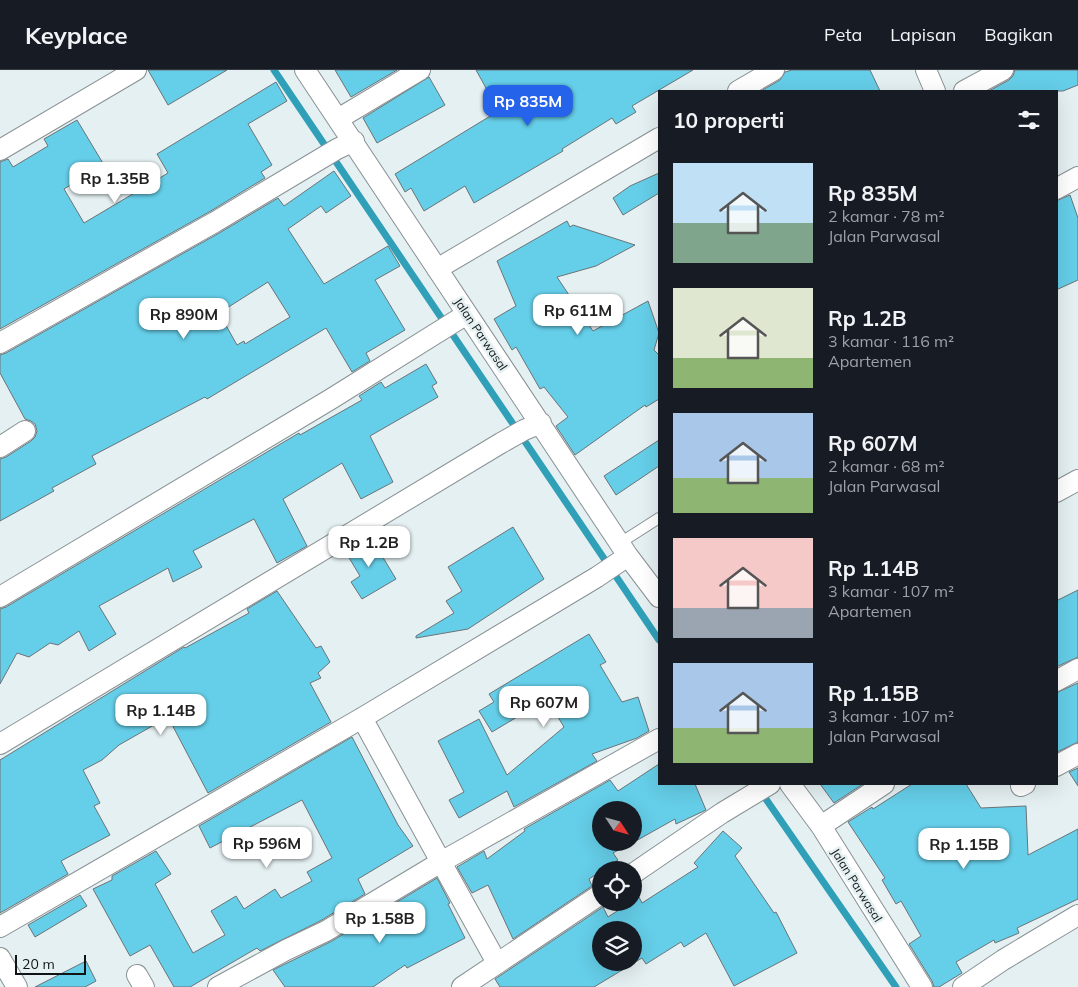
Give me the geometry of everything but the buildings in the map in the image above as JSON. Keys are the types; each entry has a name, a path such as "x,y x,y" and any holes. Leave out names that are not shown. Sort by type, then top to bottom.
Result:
{"street":[{"path":"0,150 136,70"},
{"name":"Jalan Parwasal","path":"305,70 338,119 345,145 437,269 460,319 532,427 623,552 658,596"},
{"path":"338,119 420,70"},
{"path":"740,90 774,70"},
{"path":"926,70 935,90"},
{"path":"966,90 1003,70"},
{"path":"437,269 658,139"},
{"path":"0,343 345,145"},
{"path":"1058,188 1078,177"},
{"path":"0,597 460,319"},
{"path":"0,744 501,443 532,427"},
{"path":"0,447 25,431"},
{"path":"1058,491 1078,480"},
{"path":"0,927 362,718 597,577 623,552"},
{"path":"362,718 498,963"},
{"path":"218,987 286,950 326,931 441,862 658,739"},
{"path":"1058,765 1078,754"},
{"path":"642,868 722,813 768,785"},
{"name":"Jalan Parwasal","path":"791,785 821,826 920,987"},
{"path":"821,826 882,785"},
{"path":"462,987 592,900"},
{"path":"963,987 1003,960 1078,915"},
{"path":"0,958 17,987"}],"lane":[{"path":"623,552 658,519"}],"waterway":[{"path":"274,70 658,639"},
{"path":"761,792 896,987"}]}
